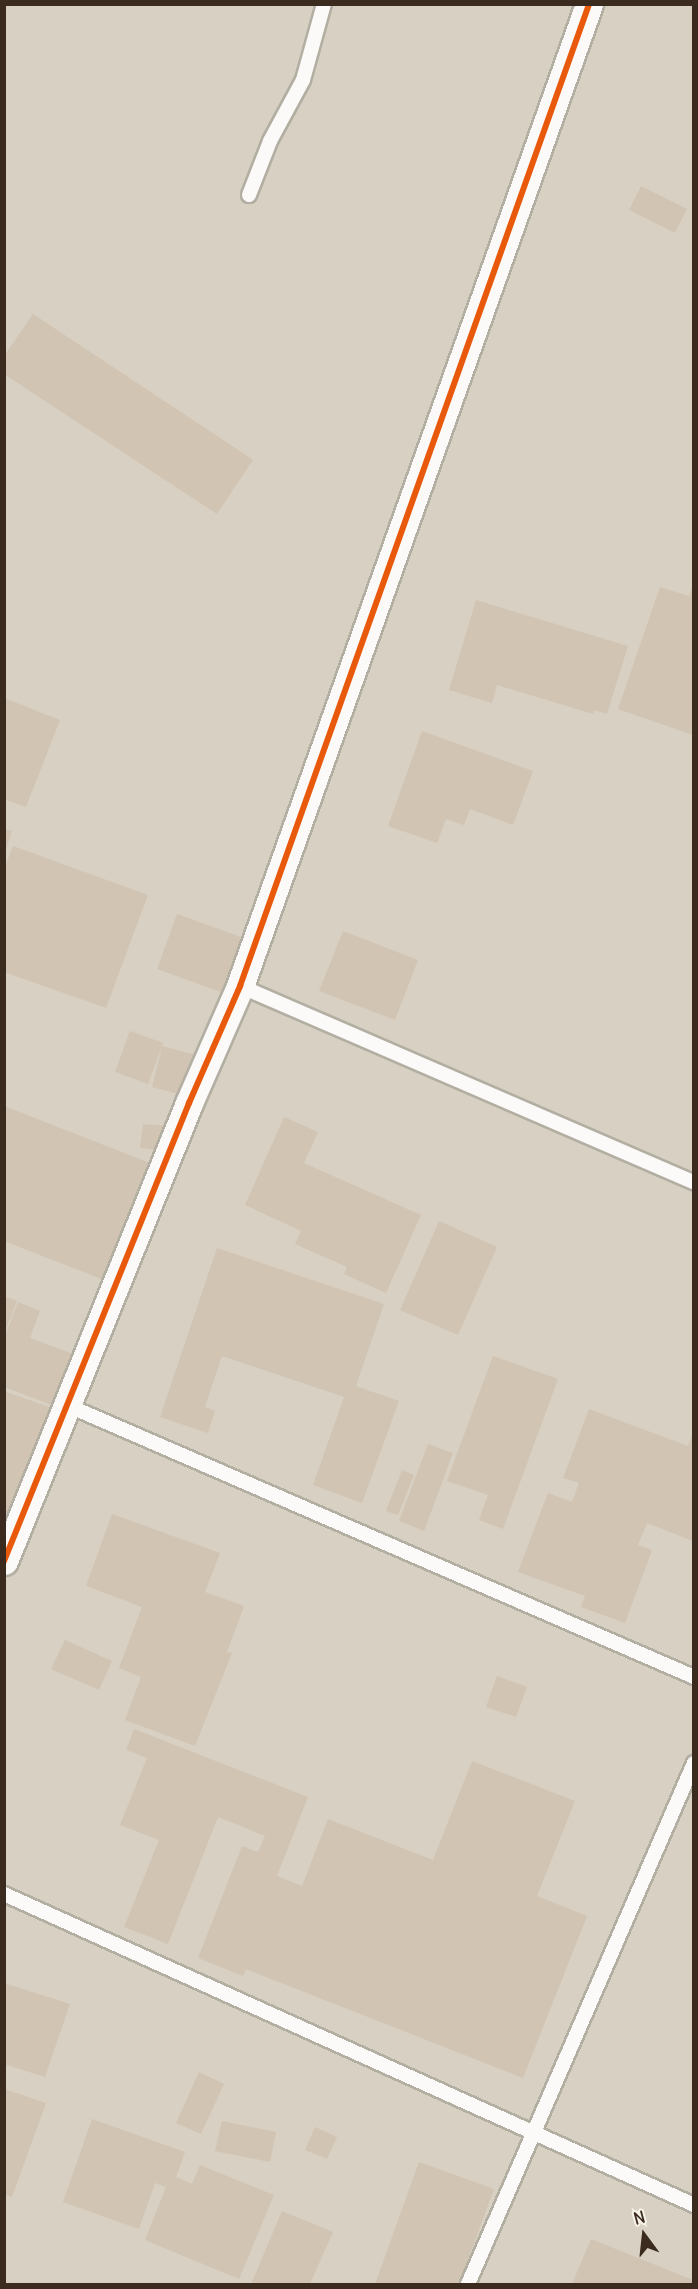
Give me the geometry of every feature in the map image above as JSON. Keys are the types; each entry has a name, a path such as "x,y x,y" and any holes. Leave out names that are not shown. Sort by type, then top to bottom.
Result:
{"street":[{"path":"4,1561 69,1406 189,1102 240,986 589,4"}],"lane":[{"path":"249,195 270,141 303,81 324,4"},
{"path":"240,986 693,1182"},
{"path":"69,1406 693,1677"},
{"path":"468,2284 535,2134 693,1763"},
{"path":"4,1894 693,2205"}],"shaded area":[{"path":"5,5 693,5 693,2284 5,2284"}],"building":[{"path":"641,186 687,209 675,233 629,210"},
{"path":"33,314 253,460 217,514 4,374 4,356"},
{"path":"693,584 693,735 618,709 660,587 689,596"},
{"path":"476,600 628,646 607,714 594,710 593,714 497,685 492,703 449,690"},
{"path":"4,698 60,720 26,807 4,799"},
{"path":"422,731 533,771 513,825 470,809 464,825 446,819 437,843 388,826"},
{"path":"4,829 12,831 5,852 4,852"},
{"path":"13,846 148,895 106,1008 4,972 4,869"},
{"path":"177,914 249,940 229,995 157,969"},
{"path":"343,931 418,960 395,1020 319,991"},
{"path":"130,1031 163,1043 148,1084 115,1072"},
{"path":"162,1046 200,1056 190,1097 152,1087"},
{"path":"4,1106 150,1163 104,1280 4,1241"},
{"path":"284,1117 318,1132 304,1163 421,1215 386,1293 344,1274 347,1267 295,1244 301,1231 245,1205"},
{"path":"143,1124 168,1126 165,1151 140,1148"},
{"path":"439,1221 497,1247 458,1335 400,1310"},
{"path":"217,1248 384,1304 356,1386 399,1401 362,1503 313,1485 344,1397 222,1356 205,1407 215,1411 208,1433 160,1417"},
{"path":"4,1296 17,1301 5,1332 4,1332"},
{"path":"18,1302 40,1311 30,1338 76,1355 57,1407 4,1387 4,1338"},
{"path":"493,1356 558,1379 503,1529 479,1520 488,1495 447,1481"},
{"path":"4,1391 69,1414 27,1530 4,1522"},
{"path":"589,1409 688,1446 693,1433 693,1541 647,1523 638,1545 652,1550 625,1623 581,1607 585,1596 518,1572 548,1493 572,1502 579,1483 563,1478"},
{"path":"428,1444 453,1453 424,1531 399,1521"},
{"path":"402,1470 414,1475 398,1515 386,1511"},
{"path":"112,1514 220,1553 205,1592 244,1606 227,1652 232,1653 195,1746 125,1720 141,1677 119,1668 142,1607 86,1586"},
{"path":"65,1640 112,1661 99,1690 51,1669"},
{"path":"497,1676 527,1687 516,1717 486,1707"},
{"path":"134,1729 308,1797 277,1876 302,1886 328,1819 433,1860 472,1761 575,1801 537,1896 587,1916 523,2078 246,1969 243,1976 198,1958 242,1846 258,1852 265,1836 218,1817 168,1944 124,1927 159,1840 120,1825 147,1758 126,1750"},
{"path":"4,1983 70,2004 45,2077 4,2064"},
{"path":"199,2072 224,2084 201,2134 176,2123"},
{"path":"4,2089 46,2103 12,2197 4,2194"},
{"path":"92,2119 185,2152 176,2177 192,2184 200,2165 274,2195 239,2279 145,2240 166,2187 155,2183 139,2229 63,2202"},
{"path":"222,2121 276,2132 270,2162 215,2151"},
{"path":"315,2127 337,2137 327,2159 305,2150"},
{"path":"419,2162 494,2189 459,2284 375,2284"},
{"path":"282,2211 333,2232 310,2284 251,2284"},
{"path":"591,2239 693,2280 693,2284 572,2284"}],"cycle path":[{"path":"4,1561 189,1103 240,986 589,4"}]}
